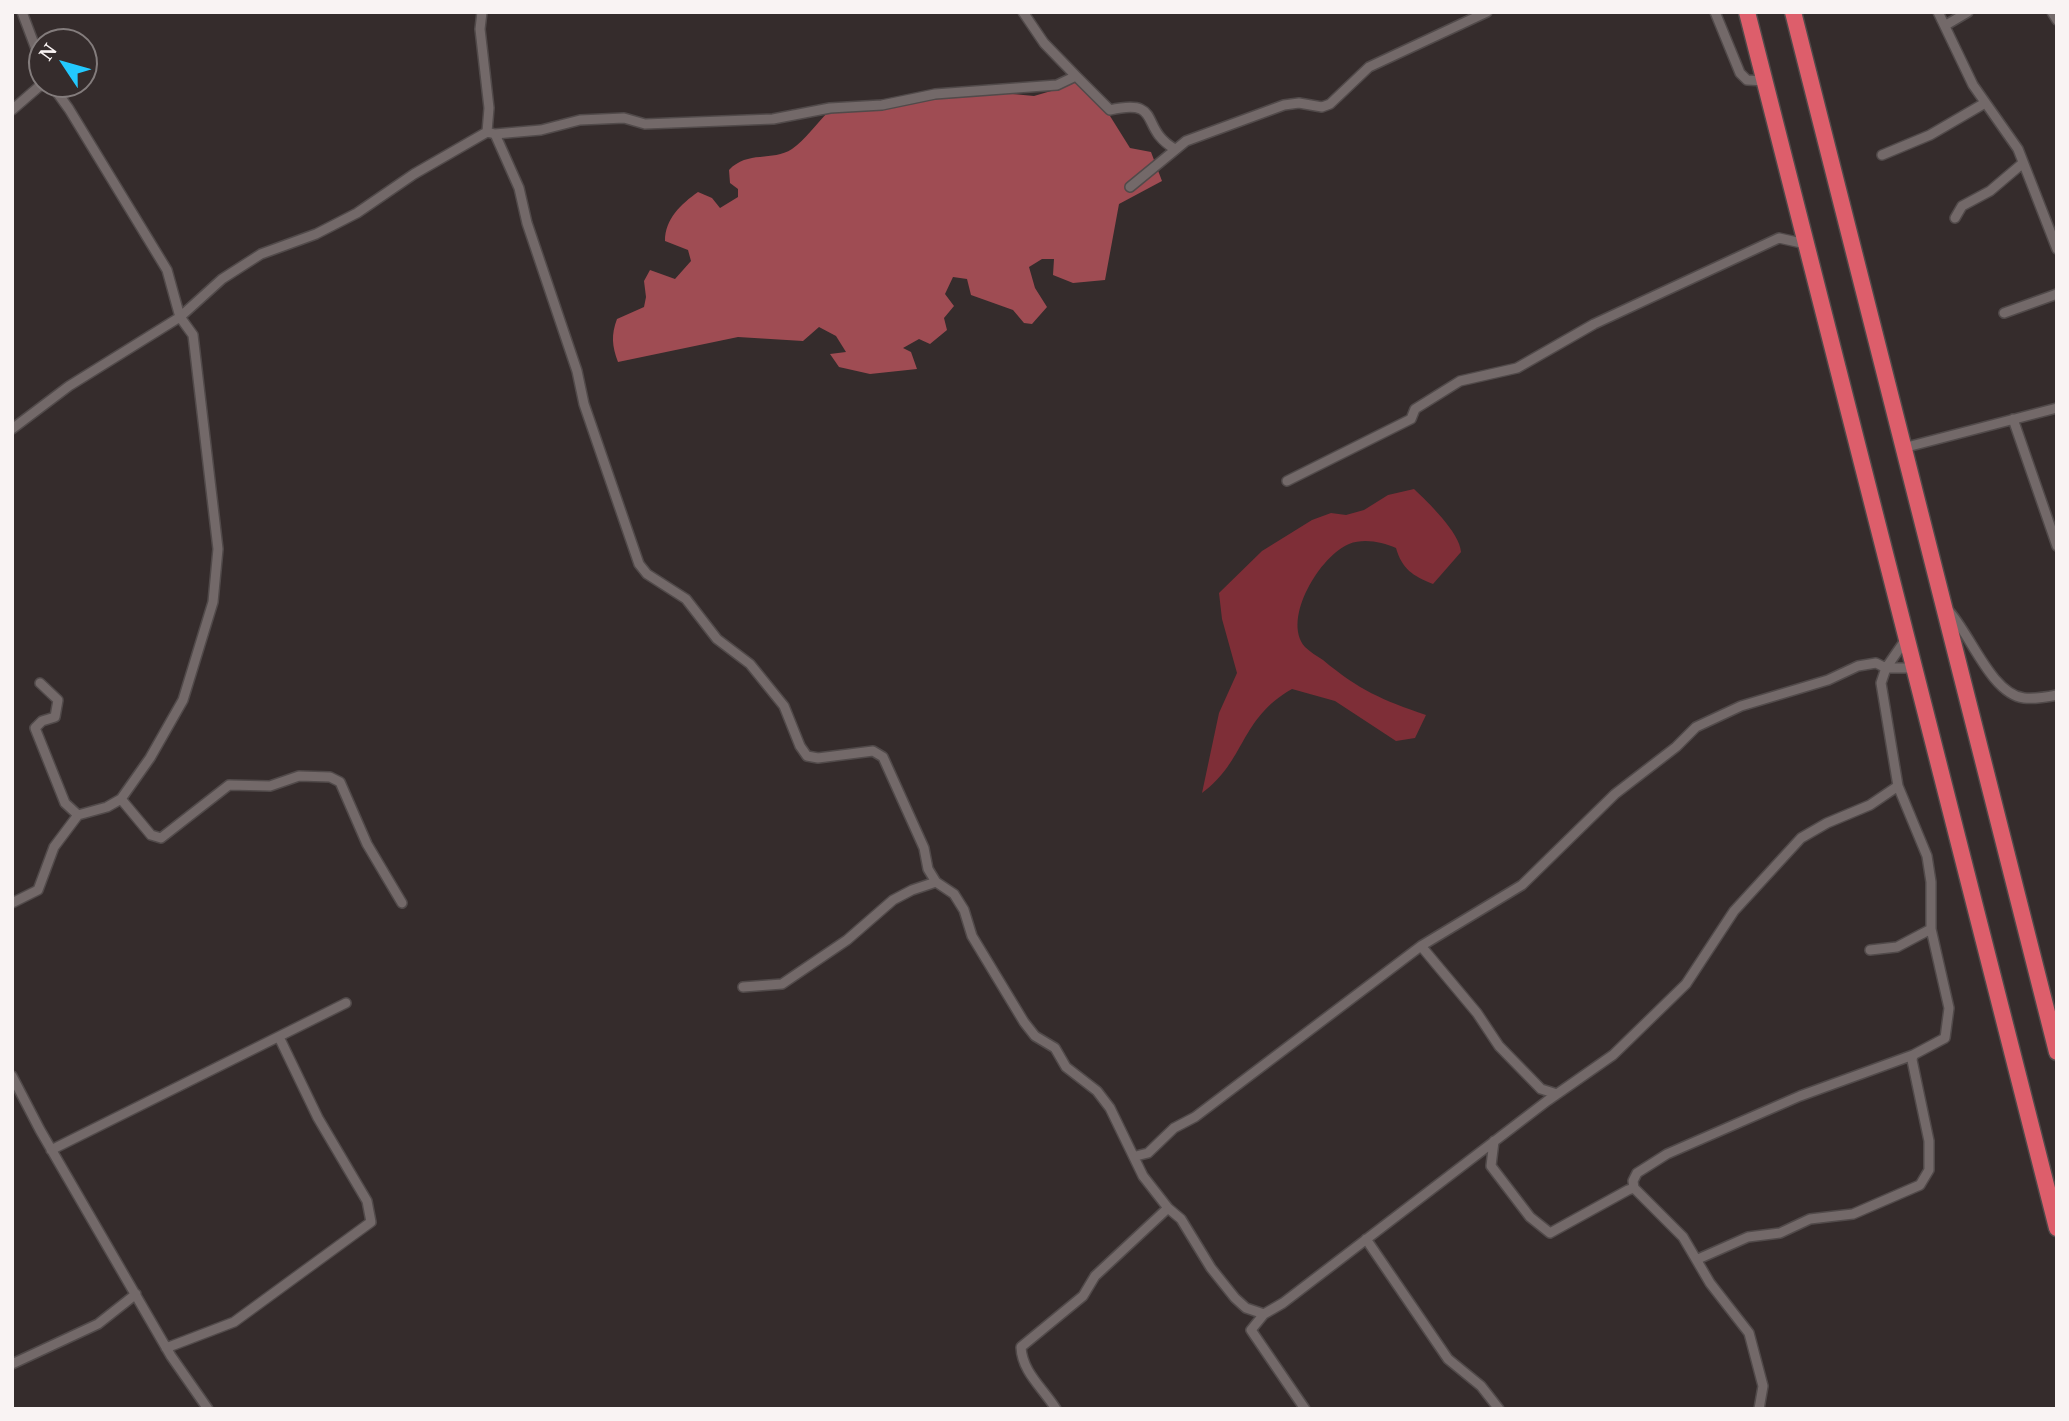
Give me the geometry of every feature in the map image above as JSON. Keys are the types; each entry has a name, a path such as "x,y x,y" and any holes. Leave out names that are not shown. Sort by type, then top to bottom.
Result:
{"highway":[{"path":"1747,12 2057,1228"},
{"path":"1793,12 2057,1052"}],"street":[{"path":"482,12 480,29 491,133 519,188 527,223 577,371 588,416 639,564 647,574 686,599 717,639 750,664 784,706 800,746 807,756 818,758 873,751 883,757 924,848 928,869 936,883 954,894 964,910 972,936 1024,1022 1035,1036 1055,1048 1066,1067 1097,1091 1136,1156 1143,1176 1168,1208 1181,1219 1211,1268 1235,1298 1247,1308 1264,1314"},
{"path":"1023,12 1044,43 1110,110 1133,105 1146,111 1160,140 1175,149"},
{"path":"1130,187 1186,141 1284,105 1299,103 1322,107 1330,104 1369,67 1487,12"},
{"path":"1715,12 1740,73 1747,80 1765,81"},
{"path":"1938,12 1985,103 2018,149 2057,249"},
{"path":"1946,25 1968,12"},
{"path":"2052,12 2057,20"},
{"path":"12,429 69,386 180,317 222,279 261,254 316,234 357,213 491,133 541,130 580,120 624,118 645,124 773,119 830,108 871,107 935,94 1057,85 1076,76"},
{"path":"12,110 28,96"},
{"path":"12,903 38,890 54,846 78,815 107,807 121,799 150,758 183,700 213,602 216,536 193,335 180,317 167,270 61,98"},
{"path":"1882,155 1930,135 1985,103"},
{"path":"1955,218 1962,206 1990,191 2023,163"},
{"path":"1287,481 1401,425 1410,419 1415,409 1425,401 1460,381 1517,368 1594,324 1779,237 1806,244"},
{"path":"2004,313 2057,294"},
{"path":"1903,448 2057,408"},
{"path":"2014,419 2057,546"},
{"path":"1943,605 1957,620 1976,652 2006,690 2023,698 2057,695"},
{"path":"1759,1409 1763,1386 1749,1333 1710,1283 1683,1237 1634,1188 1633,1181 1637,1173 1667,1154 1800,1096 1851,1080 1913,1055 1945,1038 1950,1008 1931,929 1927,856 1898,786 1881,683 1886,668 1907,637"},
{"path":"1136,1156 1148,1153 1174,1128 1195,1116 1421,946 1522,885 1615,794 1676,747 1696,727 1741,706 1828,680 1858,666 1876,663 1886,668 1915,668"},
{"path":"40,683 58,700 55,717 41,721 34,728 65,803 78,815"},
{"path":"121,799 151,835 161,838 229,785 270,786 299,776 330,777 340,782 367,844 402,904"},
{"path":"1305,1409 1251,1330 1264,1314 1283,1303 1494,1141 1613,1055 1686,984 1734,911 1801,838 1827,823 1870,805 1898,786"},
{"path":"743,987 782,984 830,952 893,900 912,890 936,883"},
{"path":"1870,950 1897,947 1931,929"},
{"path":"1421,946 1477,1013 1499,1046 1541,1088 1557,1094"},
{"path":"51,1150 346,1003"},
{"path":"166,1348 234,1322 371,1222 367,1201 318,1118 279,1037"},
{"path":"1698,1259 1748,1237 1780,1233 1810,1219 1853,1214 1920,1185 1929,1170 1928,1140 1912,1069 1913,1055"},
{"path":"12,1076 51,1150 166,1348 208,1409"},
{"path":"1494,1141 1491,1166 1530,1217 1550,1233 1634,1188"},
{"path":"1056,1409 1022,1360 1021,1347 1083,1296 1095,1276 1168,1208"},
{"path":"1366,1239 1448,1359 1481,1386 1499,1409"},
{"path":"12,1364 98,1324 136,1294"}],"shaded area":[{"path":"1075,79 1105,108 1130,148 1151,152 1162,181 1119,204 1105,280 1073,283 1053,275 1054,259 1042,259 1029,267 1035,288 1047,307 1032,324 1024,323 1013,310 971,295 967,279 953,277 945,294 954,306 944,318 947,330 930,344 919,339 903,348 911,352 917,369 870,374 839,367 830,354 846,352 836,336 819,327 803,341 738,337 618,362 613,340 617,319 644,307 644,281 650,270 675,279 691,261 688,250 665,241 671,219 680,207 698,192 712,198 720,208 738,197 738,189 730,183 729,170 736,164 792,149 828,112 881,110 911,100 1002,93 1034,96 1058,89"},
{"path":"1414,489 1449,527 1461,552 1433,584 1409,571 1396,548 1373,541 1355,542 1338,550 1316,574 1301,605 1298,621 1299,635 1311,652 1372,693 1426,715 1415,738 1396,741 1335,701 1292,689 1262,713 1227,767 1202,793 1219,713 1237,673 1222,619 1219,593 1262,551 1312,520 1331,513 1346,515 1364,510 1388,495"}]}
